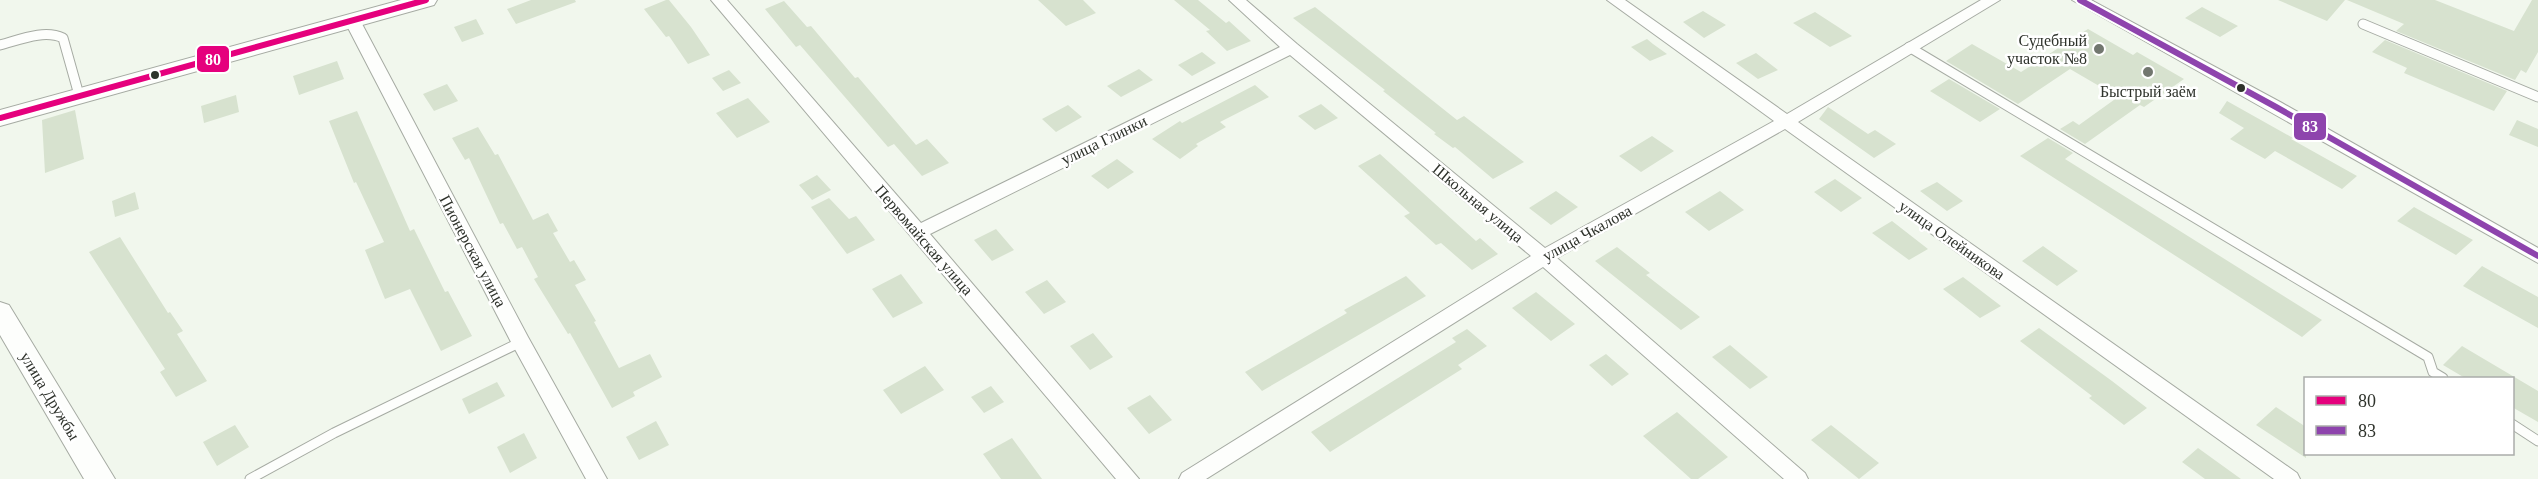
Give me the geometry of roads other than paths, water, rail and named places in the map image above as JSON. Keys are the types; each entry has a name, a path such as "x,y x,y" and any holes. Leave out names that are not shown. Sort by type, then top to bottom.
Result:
{"street":[{"path":"0,118 426,0"},
{"name":"Первомайская улица","path":"719,0 1129,479"},
{"name":"Школьная улица","path":"1237,0 1291,48 1544,257 1798,479"},
{"name":"улица Олейникова","path":"1615,0 2290,479"},
{"name":"улица Чкалова","path":"1189,479 1544,257 1785,122 1992,0"},
{"path":"2080,0 2268,103 2538,256"},
{"name":"Пионерская улица","path":"353,22 521,342 597,479"},
{"name":"улица Глинки","path":"917,233 1291,48"},
{"name":"улица Дружбы","path":"0,312 100,479"}],"lane":[{"path":"2363,24 2538,97"},
{"path":"0,45 58,34 63,38 79,95"},
{"path":"1909,47 2428,357 2433,372 2441,377"},
{"path":"250,479 334,433 521,342"},
{"path":"2514,425 2538,441"}],"place":[{"name":"Судебный участок №8","path":"2099,49"},
{"name":"Быстрый заём","path":"2148,72"}]}
